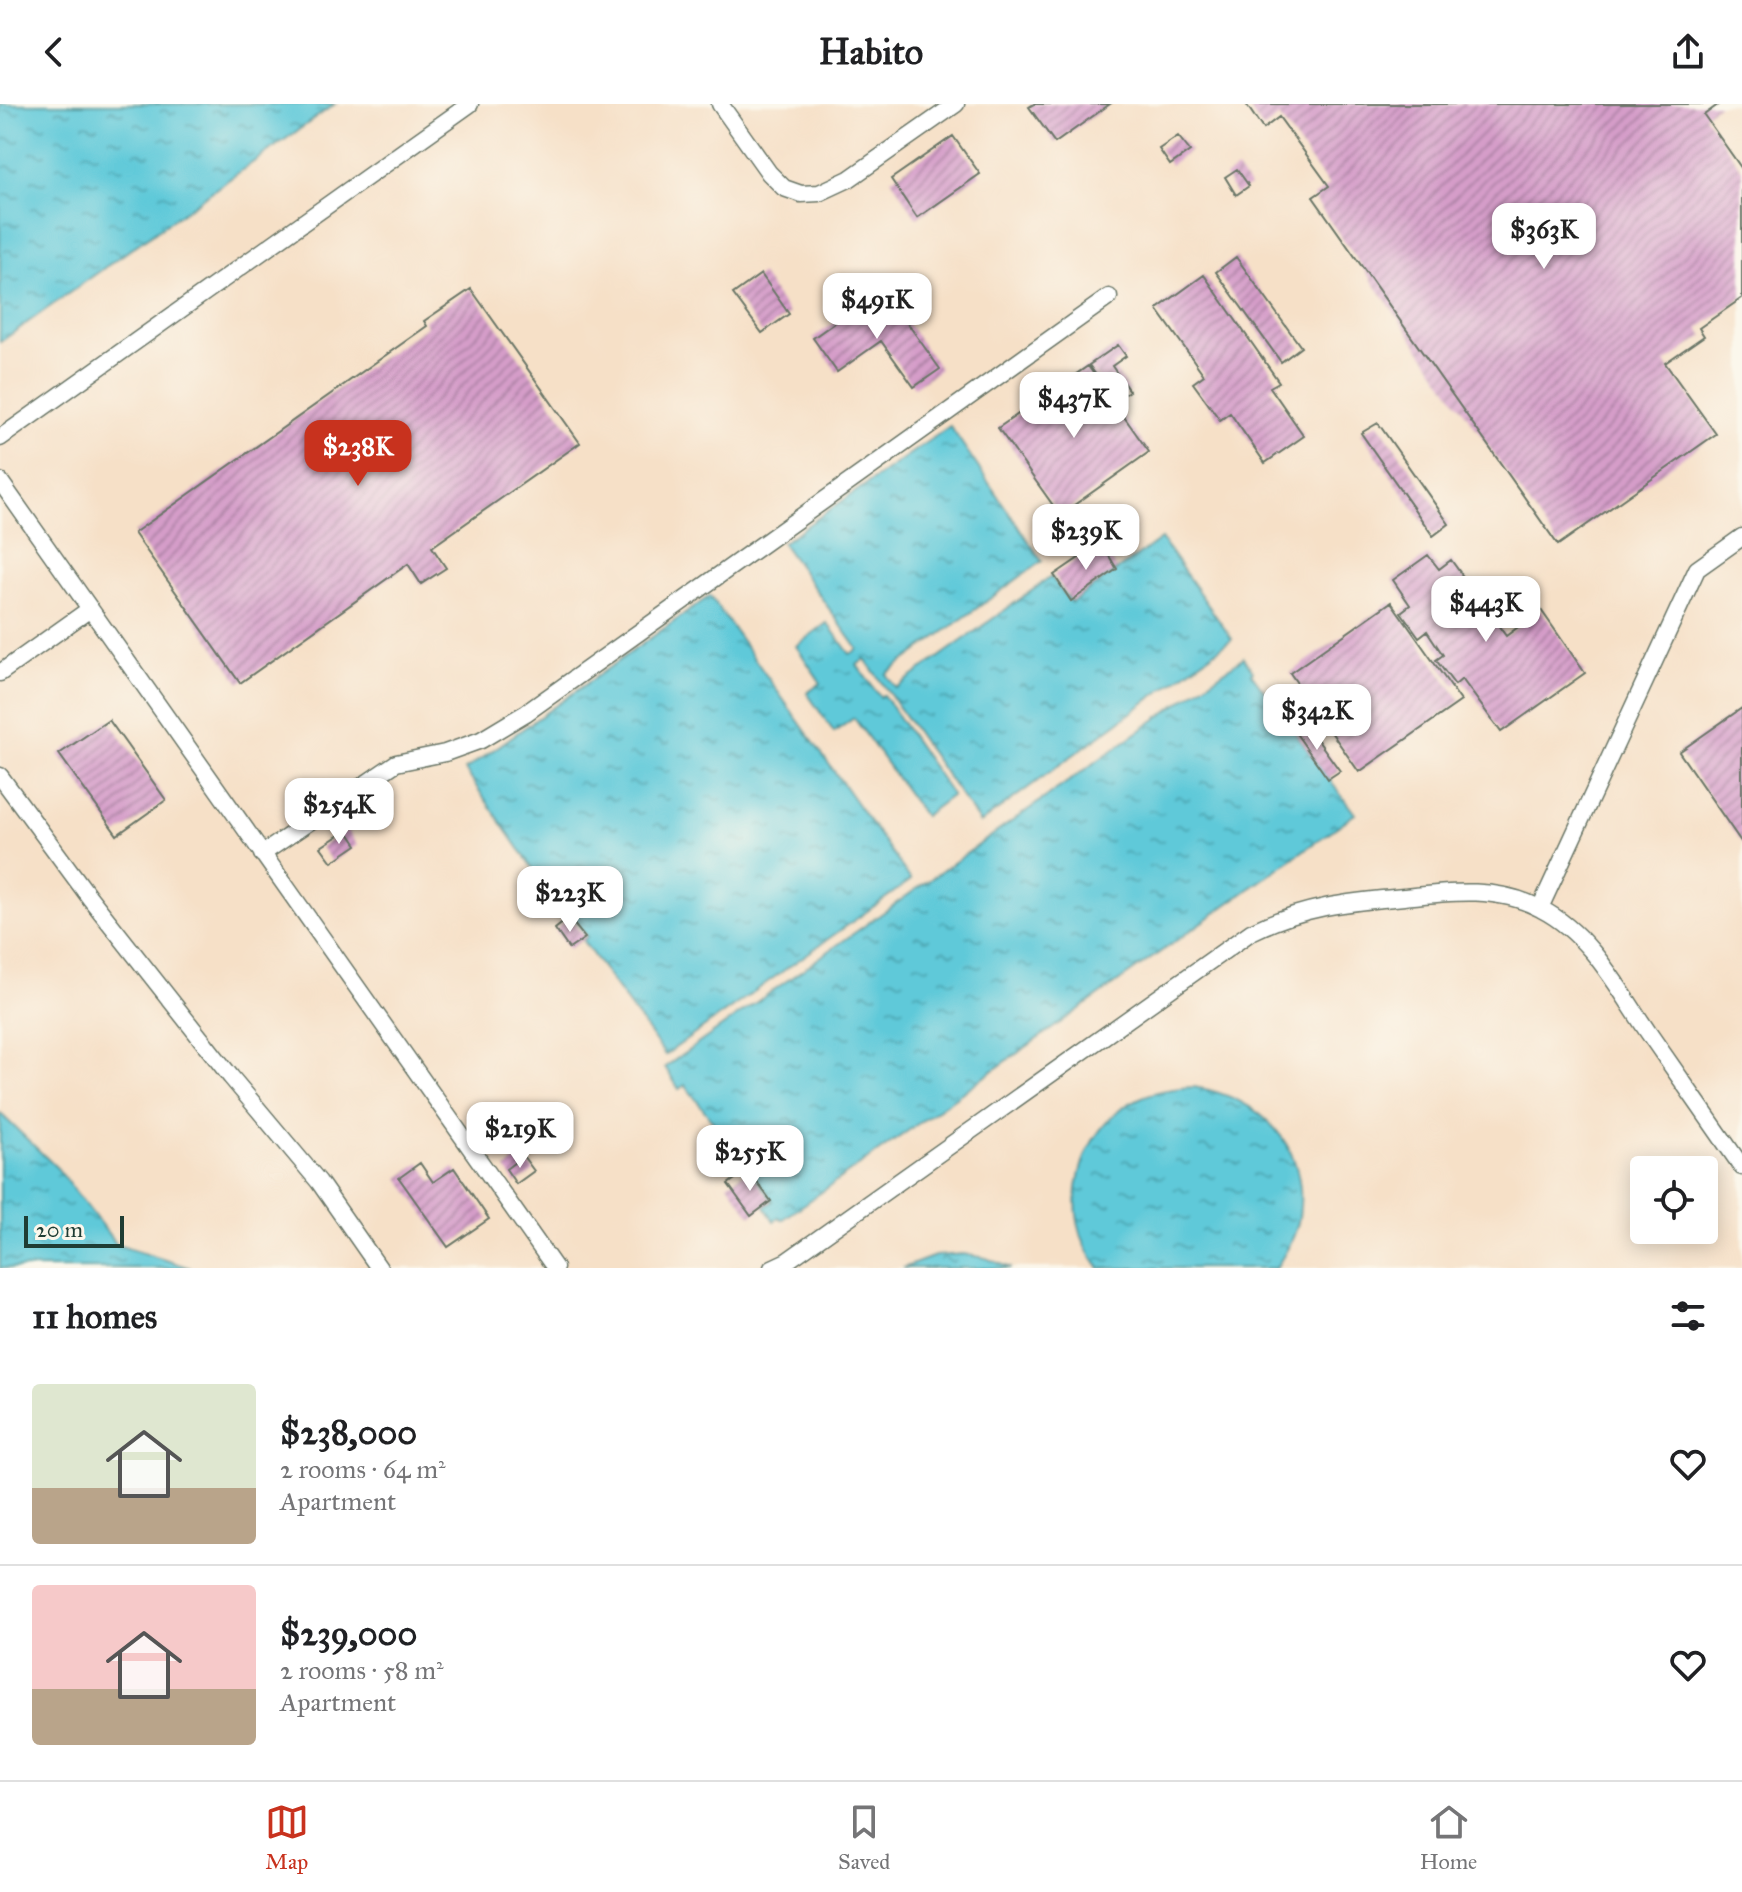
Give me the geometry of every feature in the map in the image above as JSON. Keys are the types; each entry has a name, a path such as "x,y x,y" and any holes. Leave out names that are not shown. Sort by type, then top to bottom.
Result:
{"lane":[{"path":"0,438 470,104"},
{"path":"720,104 769,173 784,188 801,194 819,193 849,179 956,104"},
{"path":"262,854 396,763 445,753 481,740 526,713 1109,297"},
{"path":"0,481 555,1268"},
{"path":"1540,908 1697,569 1742,537"},
{"path":"0,673 90,609"},
{"path":"0,776 90,898 319,1182 379,1268"},
{"path":"772,1268 787,1261 1251,932 1311,908 1351,901 1469,891 1509,897 1540,908 1573,930 1601,963 1742,1167"}],"water":[{"path":"0,104 335,104 0,342"},
{"path":"950,426 1042,561 886,674 896,688 1051,577 1071,603 1161,539 1232,639 980,823 865,659 857,665 880,697 883,695 952,795 924,816 854,718 834,732 807,693 821,683 796,646 827,623 850,654 858,649 782,543"},
{"path":"710,596 911,880 665,1055 583,941 587,937 571,915 567,918 465,770"},
{"path":"1244,657 1253,671 1251,673 1355,814 782,1220 779,1217 774,1221 765,1207 773,1201 685,1085 679,1089 665,1067"},
{"path":"1194,1087 1240,1102 1259,1114 1288,1147 1300,1191 1299,1217 1290,1244 1276,1268 1100,1268 1086,1247 1078,1223 1076,1199 1088,1150 1101,1129 1118,1111 1153,1093"},
{"path":"0,1113 57,1168 117,1245 191,1268 0,1268"},
{"path":"963,1254 986,1258 1011,1268 903,1268 935,1256"}],"building":[{"path":"1034,104 1110,104 1055,143 1029,107"},
{"path":"1246,104 1719,104 1704,115 1742,169 1742,298 1699,328 1704,336 1665,363 1716,434 1558,545 1313,197 1329,186 1279,117 1263,129"},
{"path":"953,136 980,174 917,218 891,179"},
{"path":"1178,136 1190,151 1170,165 1159,149"},
{"path":"1237,169 1249,186 1236,195 1225,177"},
{"path":"1236,257 1301,347 1281,362 1216,272"},
{"path":"761,274 789,314 762,333 733,294"},
{"path":"1204,275 1279,382 1270,387 1304,436 1265,463 1230,413 1220,420 1193,383 1204,375 1157,309"},
{"path":"471,289 580,443 432,547 446,568 421,584 408,564 240,683 134,533 427,326 424,321"},
{"path":"888,296 940,369 914,387 881,341 837,372 813,338 858,306 863,314"},
{"path":"1118,345 1126,356 1112,366 1129,391 1114,401 1089,365"},
{"path":"1088,366 1149,452 1060,515 998,428"},
{"path":"1378,423 1449,524 1433,536 1361,433"},
{"path":"1101,543 1117,569 1071,601 1054,575"},
{"path":"1428,555 1439,569 1451,560 1506,636 1541,610 1585,673 1501,732 1462,679 1455,685 1436,660 1443,655 1427,631 1419,637 1401,612 1410,605 1393,580"},
{"path":"1391,602 1461,701 1359,772 1290,673"},
{"path":"1742,708 1742,843 1679,752"},
{"path":"109,720 166,800 117,835 59,754"},
{"path":"1306,724 1340,771 1328,779 1295,732"},
{"path":"347,830 357,845 332,862 321,847"},
{"path":"569,918 585,938 569,949 555,929"},
{"path":"523,1156 534,1171 516,1184 506,1169"},
{"path":"420,1163 433,1182 454,1168 489,1219 448,1247 399,1178"},
{"path":"748,1170 771,1201 751,1216 728,1184"}]}
